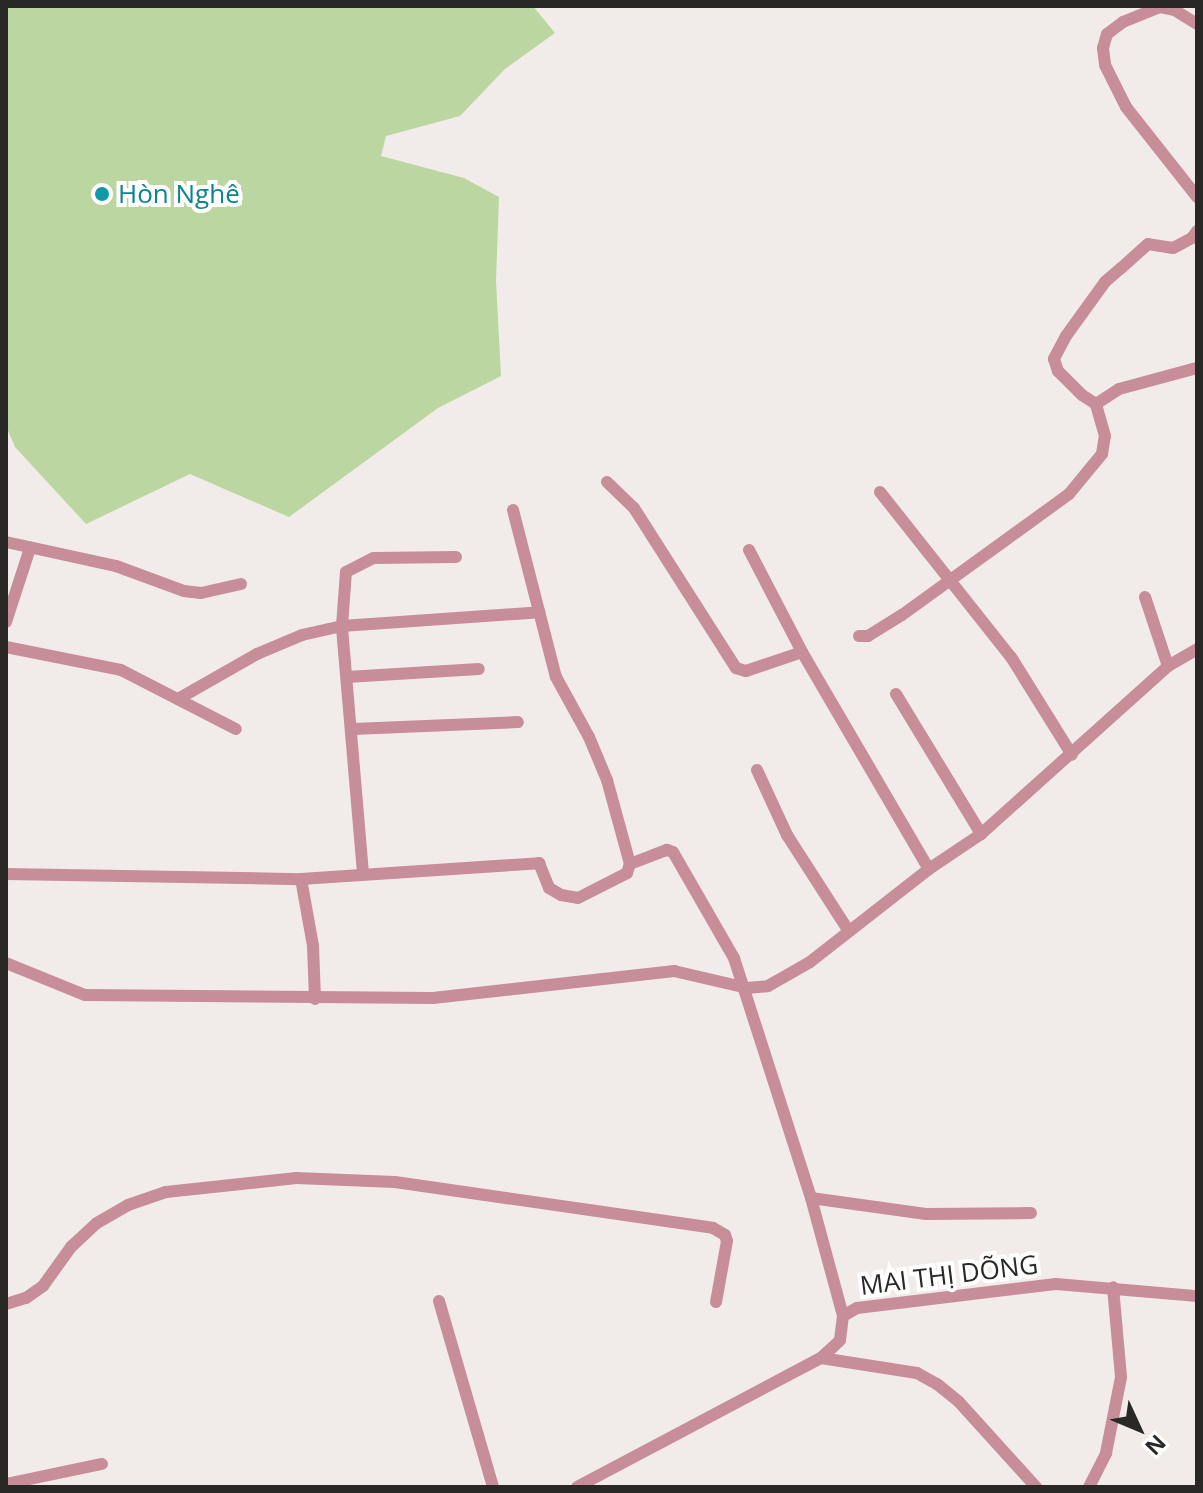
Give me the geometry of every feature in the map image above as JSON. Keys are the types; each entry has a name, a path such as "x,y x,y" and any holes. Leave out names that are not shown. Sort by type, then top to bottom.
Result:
{"street":[{"path":"1197,24 1175,10 1160,7 1123,22 1107,34 1103,48 1105,65 1126,107 1197,197"},
{"path":"859,636 878,630 952,581 1069,494 1102,454 1105,436 1096,404 1058,371 1054,359 1066,336 1105,282 1148,244 1173,248 1192,238 1197,231"},
{"path":"1096,404 1119,389 1197,368"},
{"path":"607,482 634,508 736,668 746,671 802,652"},
{"path":"880,492 1011,657 1072,755"},
{"path":"6,874 301,879 539,863 549,888 561,895 578,898 627,873 630,864 607,780 589,737 561,691 513,510"},
{"path":"6,542 116,566 184,591 201,593 241,584"},
{"path":"6,622 30,548"},
{"path":"749,550 802,652 929,869"},
{"path":"363,873 342,626 346,572 374,558 456,557"},
{"path":"1145,597 1168,666"},
{"path":"178,699 278,644 342,626 540,612"},
{"path":"6,647 121,670 236,729"},
{"path":"6,963 85,995 315,999 470,996 674,971 747,988 768,986 789,977 929,869 981,834 1168,666 1197,649"},
{"path":"347,677 479,669"},
{"path":"896,694 981,834"},
{"path":"353,729 518,722"},
{"path":"757,770 787,835 848,930"},
{"path":"630,864 667,850 673,852 722,931 747,988 811,1198 843,1316"},
{"path":"301,879 312,935 315,999"},
{"path":"6,1304 26,1298 43,1286 71,1247 97,1223 128,1205 166,1192 296,1178 395,1182 713,1228 725,1235 727,1241 716,1302"},
{"path":"811,1198 926,1214 1031,1213"},
{"name":"MAI THỊ DÕNG","path":"577,1487 821,1358 840,1340 843,1316 871,1304 1056,1284 1197,1296"},
{"path":"1089,1487 1106,1453 1121,1377 1113,1287"},
{"path":"439,1301 493,1487"},
{"path":"821,1358 917,1373 937,1384 959,1402 1036,1487"},
{"path":"6,1485 102,1464"}],"green space":[{"path":"6,6 533,6 555,33 505,69 460,116 386,136 381,156 464,178 499,197 496,281 501,376 438,408 289,517 190,474 86,524 15,447 6,426"}],"place":[{"name":"Hòn Nghê","path":"102,194"}]}
